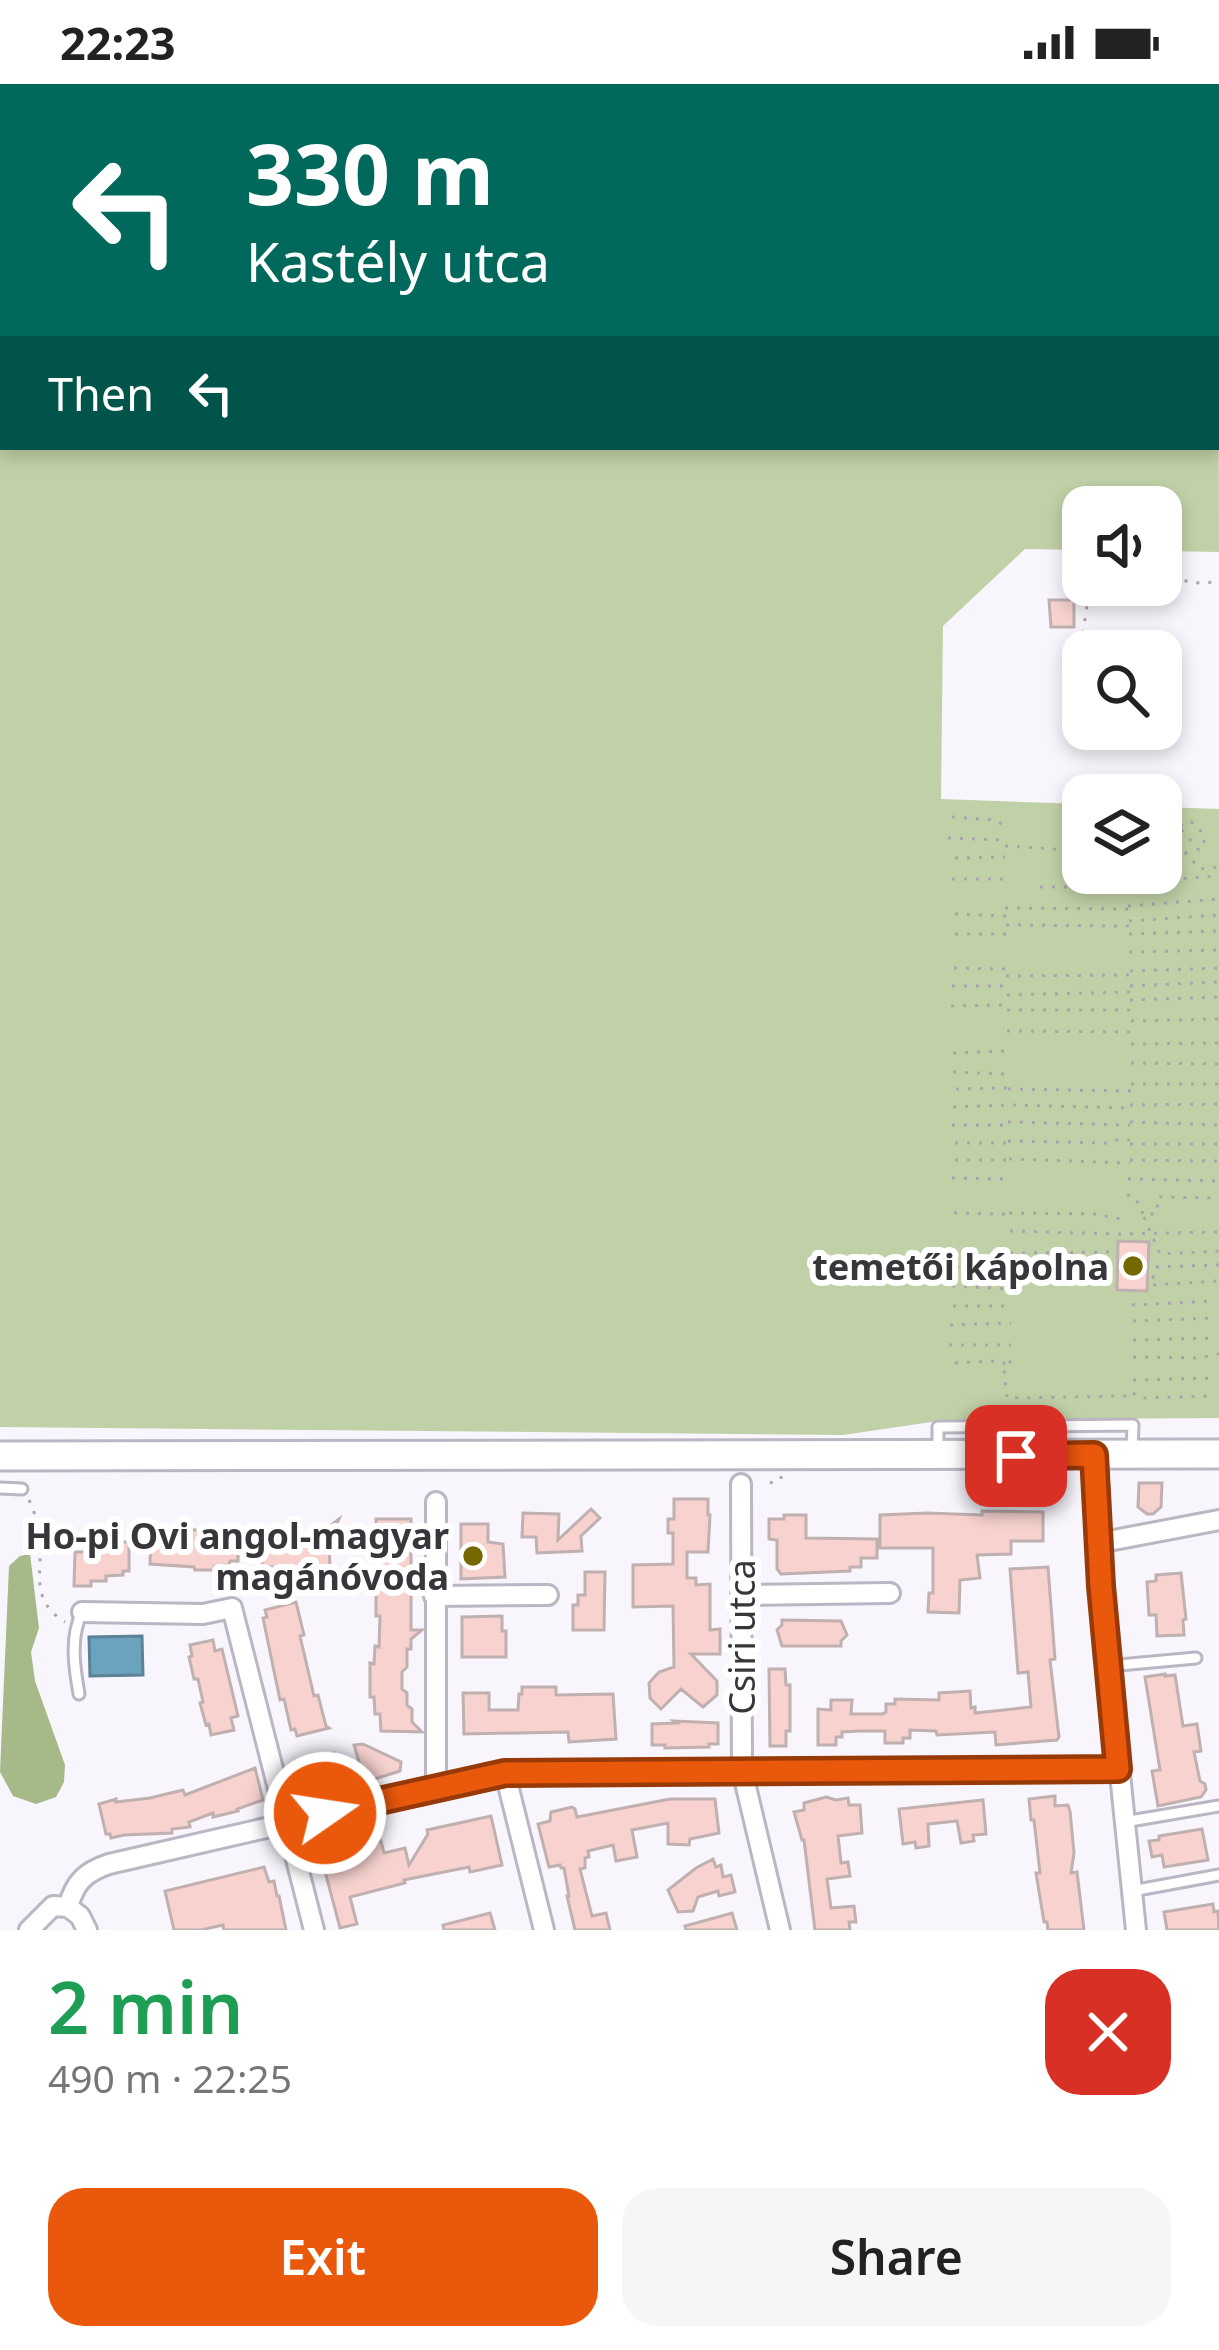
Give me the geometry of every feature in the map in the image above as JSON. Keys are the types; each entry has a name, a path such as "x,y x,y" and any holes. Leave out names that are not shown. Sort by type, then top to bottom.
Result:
{"main road":[{"path":"0,1456 1219,1454"}],"street":[{"path":"1094,1455 1108,1666 1136,1930"},
{"name":"Csiri utca","path":"741,1484 742,1770 780,1930"},
{"path":"436,1502 436,1787"},
{"path":"1098,1544 1219,1520"},
{"path":"742,1595 890,1593"},
{"path":"434,1596 548,1595"},
{"path":"78,1619 203,1614 232,1608 314,1930"},
{"path":"68,1906 74,1886 90,1870 505,1773 1118,1769"},
{"path":"505,1773 544,1930"},
{"path":"29,1930 53,1906 68,1906 87,1930"}],"lane":[{"path":"938,1456 938,1427 1133,1425 1131,1455"},
{"path":"0,1488 22,1489"},
{"path":"78,1619 75,1669 79,1694"},
{"path":"1108,1666 1196,1658"},
{"path":"1124,1822 1219,1806"},
{"path":"1132,1891 1219,1875"}],"path":[{"path":"1182,580 1219,582"},
{"path":"952,817 996,820 1006,827"},
{"path":"1186,821 1202,829 1204,841 1199,850 1178,826 1186,821"},
{"path":"948,838 1062,848"},
{"path":"1182,848 1200,868 1219,867"},
{"path":"955,857 1005,857"},
{"path":"1182,879 1219,876"},
{"path":"952,879 1005,879"},
{"path":"1040,886 1062,886"},
{"path":"1005,908 1128,907 1219,898"},
{"path":"955,914 1006,916"},
{"path":"1006,926 1129,924 1219,915"},
{"path":"1129,934 1219,931"},
{"path":"955,934 1006,934"},
{"path":"1129,952 1219,950"},
{"path":"955,968 1006,969"},
{"path":"1006,976 1219,968"},
{"path":"1006,995 1219,982"},
{"path":"952,986 1006,986"},
{"path":"1130,1000 1219,997"},
{"path":"951,1006 1130,1010"},
{"path":"1131,1021 1219,1019"},
{"path":"1007,1031 1131,1032"},
{"path":"1131,1044 1219,1043"},
{"path":"953,1053 1007,1052"},
{"path":"1131,1063 1219,1064"},
{"path":"953,1072 1007,1073"},
{"path":"956,1089 1219,1084"},
{"path":"953,1107 1219,1104"},
{"path":"952,1125 1219,1125"},
{"path":"955,1143 1219,1144"},
{"path":"955,1160 1219,1161"},
{"path":"952,1178 1009,1179"},
{"path":"1128,1179 1219,1181"},
{"path":"1126,1195 1135,1197 1160,1254 1151,1285 1219,1281"},
{"path":"1144,1216 1157,1214 1158,1197 1219,1198"},
{"path":"954,1213 1095,1214 1121,1220"},
{"path":"1010,1231 1219,1232"},
{"path":"1160,1254 1219,1251"},
{"path":"1010,1253 1116,1252"},
{"path":"1156,1267 1219,1265"},
{"path":"956,1267 1115,1269"},
{"path":"952,1286 1010,1288"},
{"path":"1132,1305 1214,1301"},
{"path":"953,1306 1011,1306"},
{"path":"1133,1321 1214,1318"},
{"path":"950,1325 1011,1323"},
{"path":"1133,1340 1214,1338"},
{"path":"949,1345 1011,1345"},
{"path":"1133,1357 1219,1354"},
{"path":"955,1363 1009,1363 1004,1369 1006,1398 1214,1396"},
{"path":"1133,1380 1214,1378"},
{"path":"22,1489 36,1515 41,1596 49,1611 78,1619"}],"green space":[{"path":"0,450 1219,450 1219,552 1182,551 1182,486 1062,486 1062,550 1025,549 943,626 941,799 1062,803 1062,894 1182,894 1182,808 1219,809 1219,1418 945,1420 843,1435 0,1427"},
{"path":"30,1554 39,1628 31,1652 35,1681 65,1765 64,1782 56,1797 36,1804 13,1796 0,1772 9,1566"}],"water":[{"path":"142,1636 143,1675 90,1676 89,1637"}],"building":[{"path":"1049,600 1074,606 1074,627 1051,627"},
{"name":"temetői kápolna","path":"1118,1241 1149,1242 1147,1291 1117,1290"},
{"path":"1139,1483 1162,1483 1161,1507 1153,1514 1138,1507"},
{"path":"674,1499 708,1499 708,1552 687,1552 687,1578 696,1578 696,1585 710,1584 710,1630 720,1629 720,1654 691,1654 717,1681 717,1695 703,1707 681,1689 661,1709 650,1698 649,1683 659,1672 674,1667 673,1606 633,1607 633,1565 673,1564 668,1519 674,1519"},
{"path":"591,1509 600,1518 581,1536 582,1551 537,1553 536,1537 522,1537 523,1513 559,1514 558,1540"},
{"path":"982,1511 1043,1512 1043,1541 1011,1541 1011,1554 977,1555 980,1578 960,1580 959,1613 928,1612 933,1548 880,1548 880,1515 982,1515"},
{"path":"784,1515 806,1515 806,1538 877,1539 877,1558 861,1558 861,1567 850,1567 850,1571 781,1574 777,1540 769,1539 769,1519 784,1519"},
{"path":"339,1519 329,1542 330,1567 279,1572 279,1567 262,1567 259,1538 263,1529 273,1534 319,1534"},
{"path":"376,1519 411,1519 411,1630 422,1630 407,1649 402,1689 412,1709 412,1722 422,1732 381,1731 380,1714 375,1714 374,1697 370,1697 370,1663 374,1664 375,1646 379,1647"},
{"path":"461,1524 488,1524 488,1542 503,1544 505,1577 461,1579"},
{"path":"172,1528 238,1529 238,1561 213,1570 150,1564 151,1531 170,1532"},
{"path":"106,1542 129,1542 129,1571 106,1576 106,1581 91,1581 91,1586 74,1586 75,1552 91,1552 91,1547 106,1547"},
{"path":"1048,1567 1057,1740 996,1745 995,1732 937,1735 936,1731 910,1730 910,1738 903,1738 903,1743 885,1743 885,1731 860,1731 842,1732 836,1745 818,1745 818,1709 831,1710 831,1700 852,1700 851,1714 882,1714 895,1699 939,1700 939,1693 970,1691 975,1713 1031,1707 1028,1672 1018,1673 1010,1569"},
{"path":"585,1572 605,1572 604,1630 573,1630 573,1605 578,1605 578,1595 585,1595"},
{"path":"1181,1573 1184,1635 1157,1636 1156,1615 1149,1615 1147,1582 1156,1581 1156,1575"},
{"path":"296,1602 314,1696 318,1695 329,1728 297,1736 291,1730 284,1699 280,1700 263,1618 267,1617 265,1610"},
{"path":"502,1616 506,1657 462,1657 462,1617"},
{"path":"782,1620 841,1621 847,1635 841,1646 782,1646 777,1630"},
{"path":"213,1640 215,1651 222,1649 238,1716 231,1718 234,1730 211,1735 189,1657 190,1645"},
{"path":"769,1669 785,1669 786,1685 790,1685 786,1746 770,1746"},
{"path":"1175,1675 1183,1726 1197,1724 1201,1751 1194,1752 1206,1790 1201,1797 1158,1806 1152,1771 1160,1770 1145,1677"},
{"path":"522,1687 556,1687 556,1695 613,1694 616,1739 569,1742 568,1732 464,1734 463,1693 489,1693 489,1710 518,1710"},
{"path":"674,1721 718,1723 718,1744 652,1745 652,1724 677,1723"},
{"path":"363,1744 401,1762 400,1771 365,1782 354,1745"},
{"path":"334,1753 342,1786 313,1794 303,1787 296,1761"},
{"path":"255,1768 263,1800 238,1811 213,1817 213,1813 172,1833 111,1838 106,1834 99,1804 183,1790 185,1795"},
{"path":"1055,1796 1055,1806 1068,1805 1070,1811 1071,1873 1077,1872 1084,1930 1048,1930 1044,1922 1029,1799"},
{"path":"848,1798 849,1805 860,1805 862,1833 838,1836 841,1863 848,1862 850,1876 827,1879 831,1908 854,1906 856,1922 849,1922 850,1930 815,1930 804,1840 794,1812 804,1810 804,1803"},
{"path":"670,1799 715,1799 719,1833 690,1839 689,1845 668,1844 668,1823 632,1830 637,1857 616,1861 613,1845 588,1851 585,1868 580,1869 592,1916 606,1913 610,1930 575,1930 564,1868 549,1867 538,1824 550,1821 551,1812 572,1807 577,1817"},
{"path":"983,1800 986,1834 973,1835 974,1841 961,1843 957,1821 928,1824 929,1846 903,1844 899,1809"},
{"path":"491,1816 502,1865 404,1880 350,1897 357,1924 340,1928 321,1856 338,1852 341,1863 367,1855 365,1846 381,1841 384,1853 405,1848 409,1865 427,1830"},
{"path":"1202,1829 1208,1860 1164,1867 1162,1855 1152,1857 1149,1841"},
{"path":"713,1859 716,1867 721,1865 723,1877 731,1875 735,1892 698,1897 693,1911 678,1912 668,1890"},
{"path":"264,1867 269,1882 274,1881 286,1930 224,1930 223,1925 174,1930 165,1891"},
{"path":"1213,1904 1219,1930 1167,1930 1164,1912"},
{"path":"490,1913 495,1930 444,1930 443,1925"},
{"path":"732,1913 737,1930 686,1930 685,1926"}],"place":[{"name":"temetői kápolna","path":"1133,1266"},
{"name":"Ho-pi Ovi angol-magyar magánóvoda","path":"473,1556"}],"route":[{"path":"325,1813 505,1773 1118,1769 1094,1455 1016,1456"}]}
